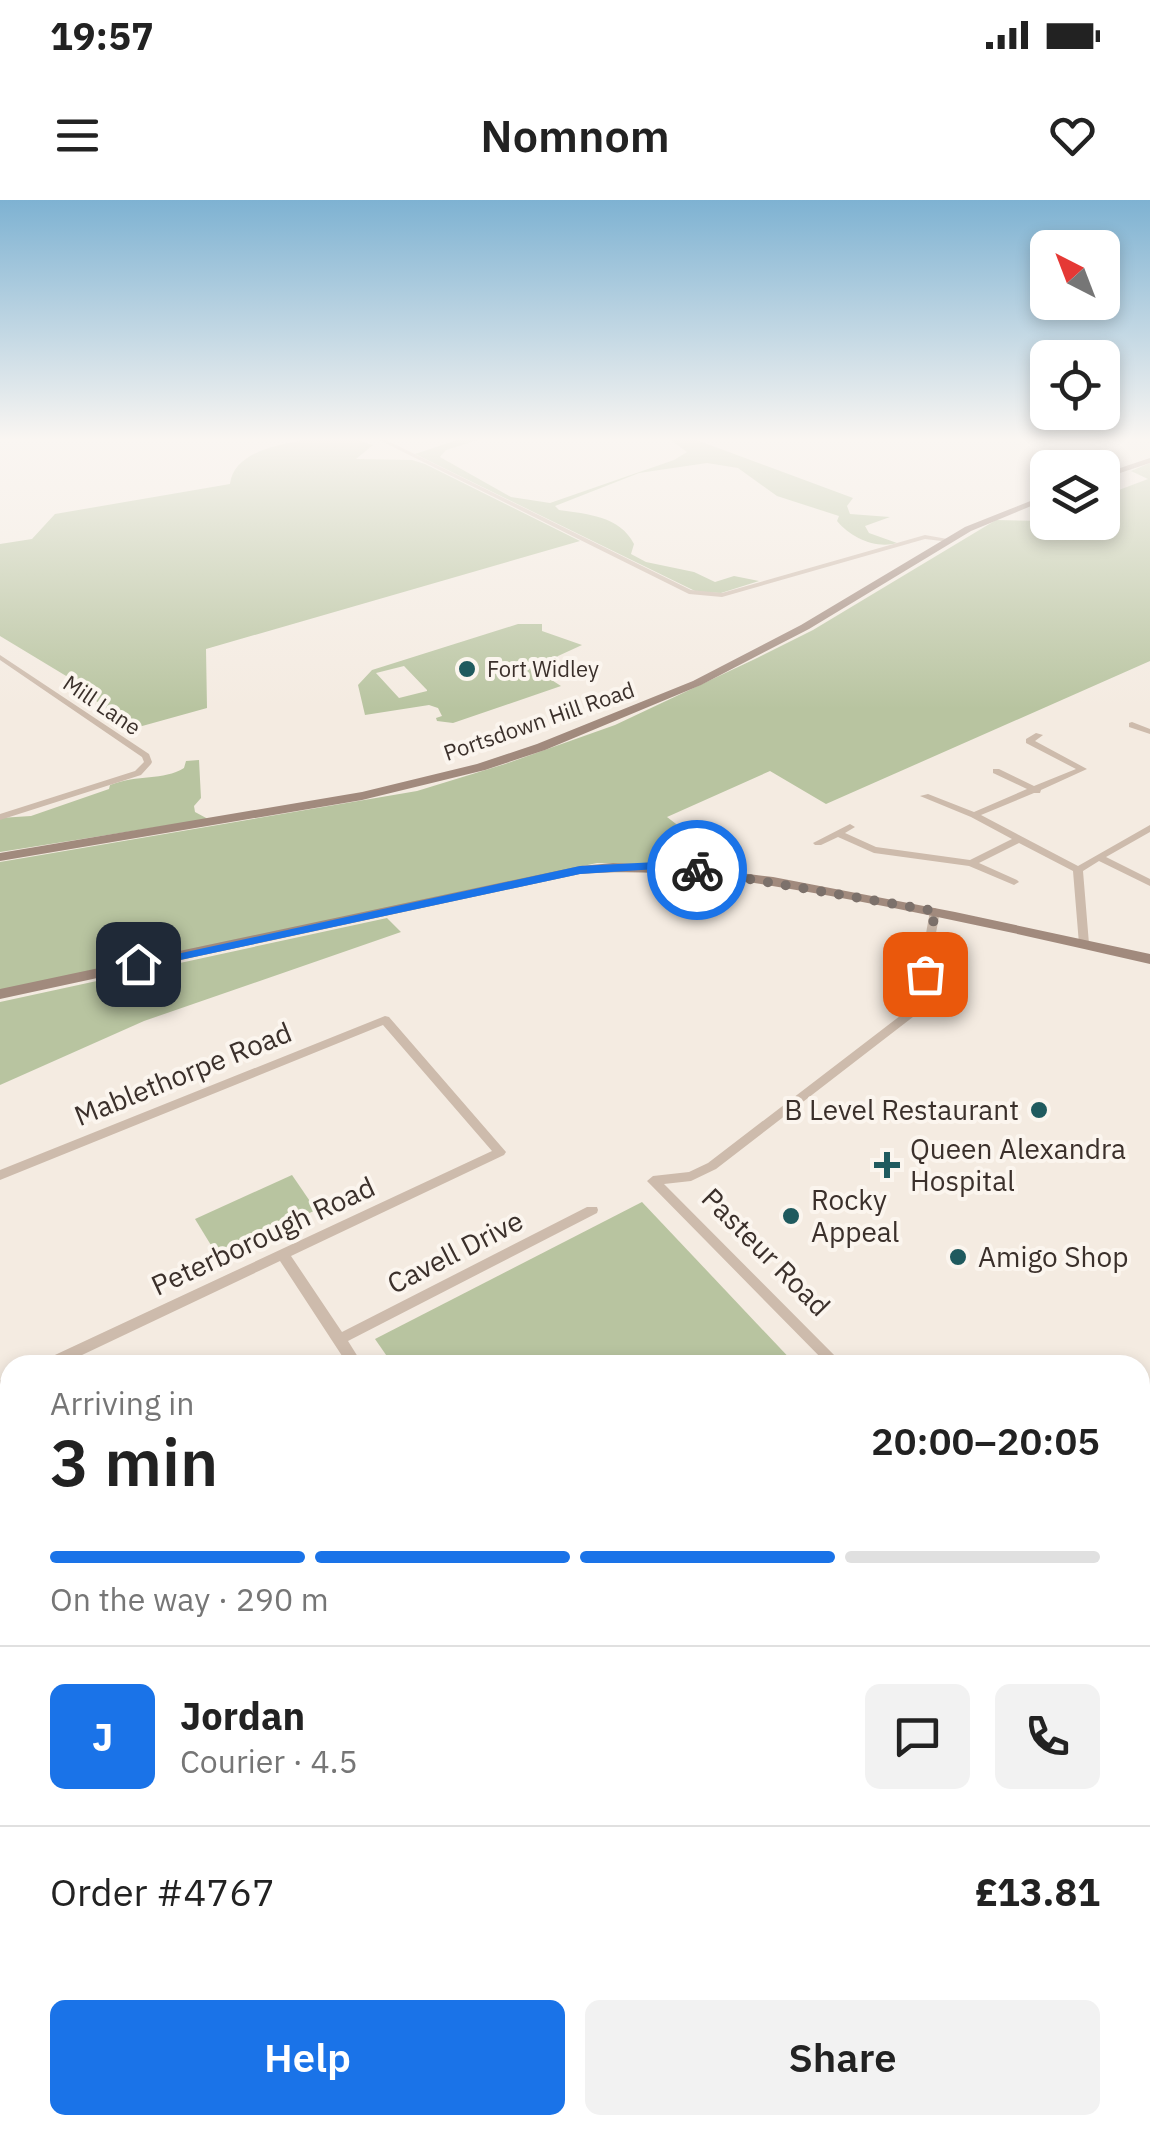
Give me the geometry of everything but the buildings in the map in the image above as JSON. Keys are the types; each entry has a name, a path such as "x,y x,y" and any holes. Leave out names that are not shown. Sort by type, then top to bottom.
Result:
{"main road":[{"name":"Portsdown Hill Road","path":"0,858 362,796 481,767 541,747 641,708 773,644 976,528"},
{"path":"0,994 604,867 657,866 740,875 935,911 1150,959"}],"street":[{"path":"560,528 689,592 706,596 722,595 925,537 950,540"},
{"name":"Mill Lane","path":"0,657 146,756 148,762 138,772 0,817"},
{"path":"1132,725 1149,732"},
{"path":"1137,738 1149,732"},
{"path":"974,815 1083,769 1029,741 1039,735"},
{"path":"996,770 1037,791"},
{"path":"926,796 974,815 1078,870"},
{"path":"818,843 850,827"},
{"path":"1078,870 1150,828"},
{"path":"838,833 874,850 971,862 1014,882"},
{"path":"971,862 1019,840"},
{"path":"1098,857 1150,883"},
{"path":"1078,870 1084,944"},
{"name":"Pasteur Road","path":"827,1355 654,1181 691,1176 712,1166 918,1007 935,911"},
{"name":"Mablethorpe Road","path":"0,1174 386,1020 500,1152"},
{"name":"Peterborough Road","path":"69,1355 500,1152"},
{"name":"Cavell Drive","path":"340,1339 592,1210"},
{"path":"284,1255 350,1355"}],"green space":[{"path":"42,528 554,528 580,541 206,649 207,708 135,728 89,696 91,691 0,636 0,544 32,539"},
{"path":"567,528 621,528 634,544 631,554 646,562 694,572 715,582 734,576 759,581 721,593 697,592"},
{"path":"845,528 866,528 869,533 897,543 881,544 857,537"},
{"path":"982,528 1030,528 1030,540 1120,540 1120,528 1150,528 1150,661 826,804 770,771 667,817 731,866 597,863 0,990 0,862 417,791 615,725 813,630"},
{"path":"518,624 542,624 542,631 582,645 558,656 546,667 547,677 561,686 453,723 437,721 442,716 438,708 429,705 365,715 358,685 372,670","holes":["404,666 427,691 399,698 376,673"]},
{"path":"199,760 201,798 194,806 195,812 208,819 0,852 0,818 31,816 109,789 110,785 168,775 184,768 186,761"},
{"path":"387,918 401,932 144,1021 0,1085 0,1002"},
{"path":"292,1175 316,1210 217,1255 195,1219"},
{"path":"642,1202 787,1355 386,1355 375,1339"}],"way so far":[{"path":"697,870 935,911 925,974"}],"place":[{"name":"Fort Widley","path":"467,669"},
{"name":"B Level Restaurant","path":"1039,1110"},
{"name":"Queen Alexandra Hospital","path":"887,1165"},
{"name":"Rocky Appeal","path":"791,1216"},
{"name":"Amigo Shop","path":"958,1257"}],"route":[{"path":"138,964 580,870 657,866 697,870"}]}
